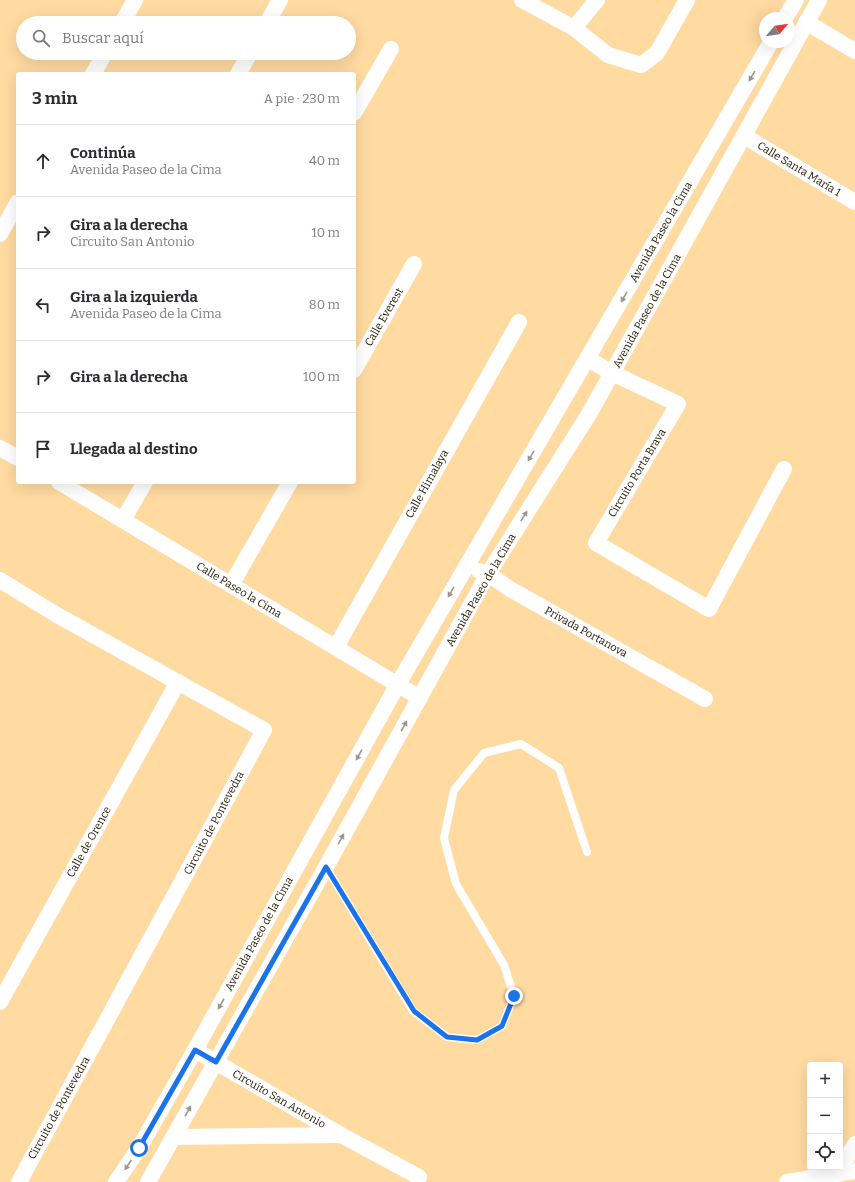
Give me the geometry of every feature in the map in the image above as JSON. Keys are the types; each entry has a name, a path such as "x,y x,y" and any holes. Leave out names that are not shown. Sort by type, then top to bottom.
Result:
{"street":[{"path":"126,16 135,0"},
{"path":"271,16 280,0"},
{"path":"522,0 574,28 608,55 641,65 657,53 687,0"},
{"path":"574,28 597,0"},
{"path":"789,12 796,0"},
{"name":"Avenida Paseo de la Cima","path":"148,1182 326,867 488,574 589,414 818,0"},
{"path":"806,22 855,51"},
{"path":"356,109 391,48"},
{"name":"Avenida Paseo la Cima","path":"466,566 588,359 768,48"},
{"path":"93,72 101,60"},
{"path":"239,72 246,60"},
{"name":"Calle Santa María 1","path":"744,136 855,202"},
{"path":"0,234 16,206"},
{"name":"Calle Everest","path":"356,366 414,264"},
{"name":"Calle Himalaya","path":"336,647 519,322"},
{"path":"588,359 612,373"},
{"name":"Circuito Porta Brava","path":"612,373 678,404 596,543 709,609 784,470"},
{"path":"0,448 16,456"},
{"name":"Calle Paseo la Cima","path":"62,484 420,698"},
{"path":"123,520 144,484"},
{"path":"231,585 289,484"},
{"name":"Avenida Paseo de la Cima","path":"116,1182 139,1148 195,1050 398,684 466,566"},
{"name":"Privada Portanova","path":"466,566 488,574 510,589 705,699"},
{"name":"Circuito de Pontevedra","path":"0,580 57,615 264,730 18,1182"},
{"name":"Calle de Orence","path":"0,1002 178,682"},
{"name":"Circuito San Antonio","path":"195,1050 341,1136 419,1177"},
{"name":"Circuito San Antonio","path":"173,1137 341,1136"},
{"path":"837,1174 855,1144"},
{"path":"787,1182 855,1171"}],"lane":[{"path":"326,867 414,1011 447,1037 477,1040 502,1026 514,996 504,965 456,884 444,838 454,790 484,753 521,744 559,768 587,852"}],"route":[{"path":"139,1148 195,1050 216,1062 326,867 414,1011 447,1037 477,1040 502,1026 514,996"}]}
